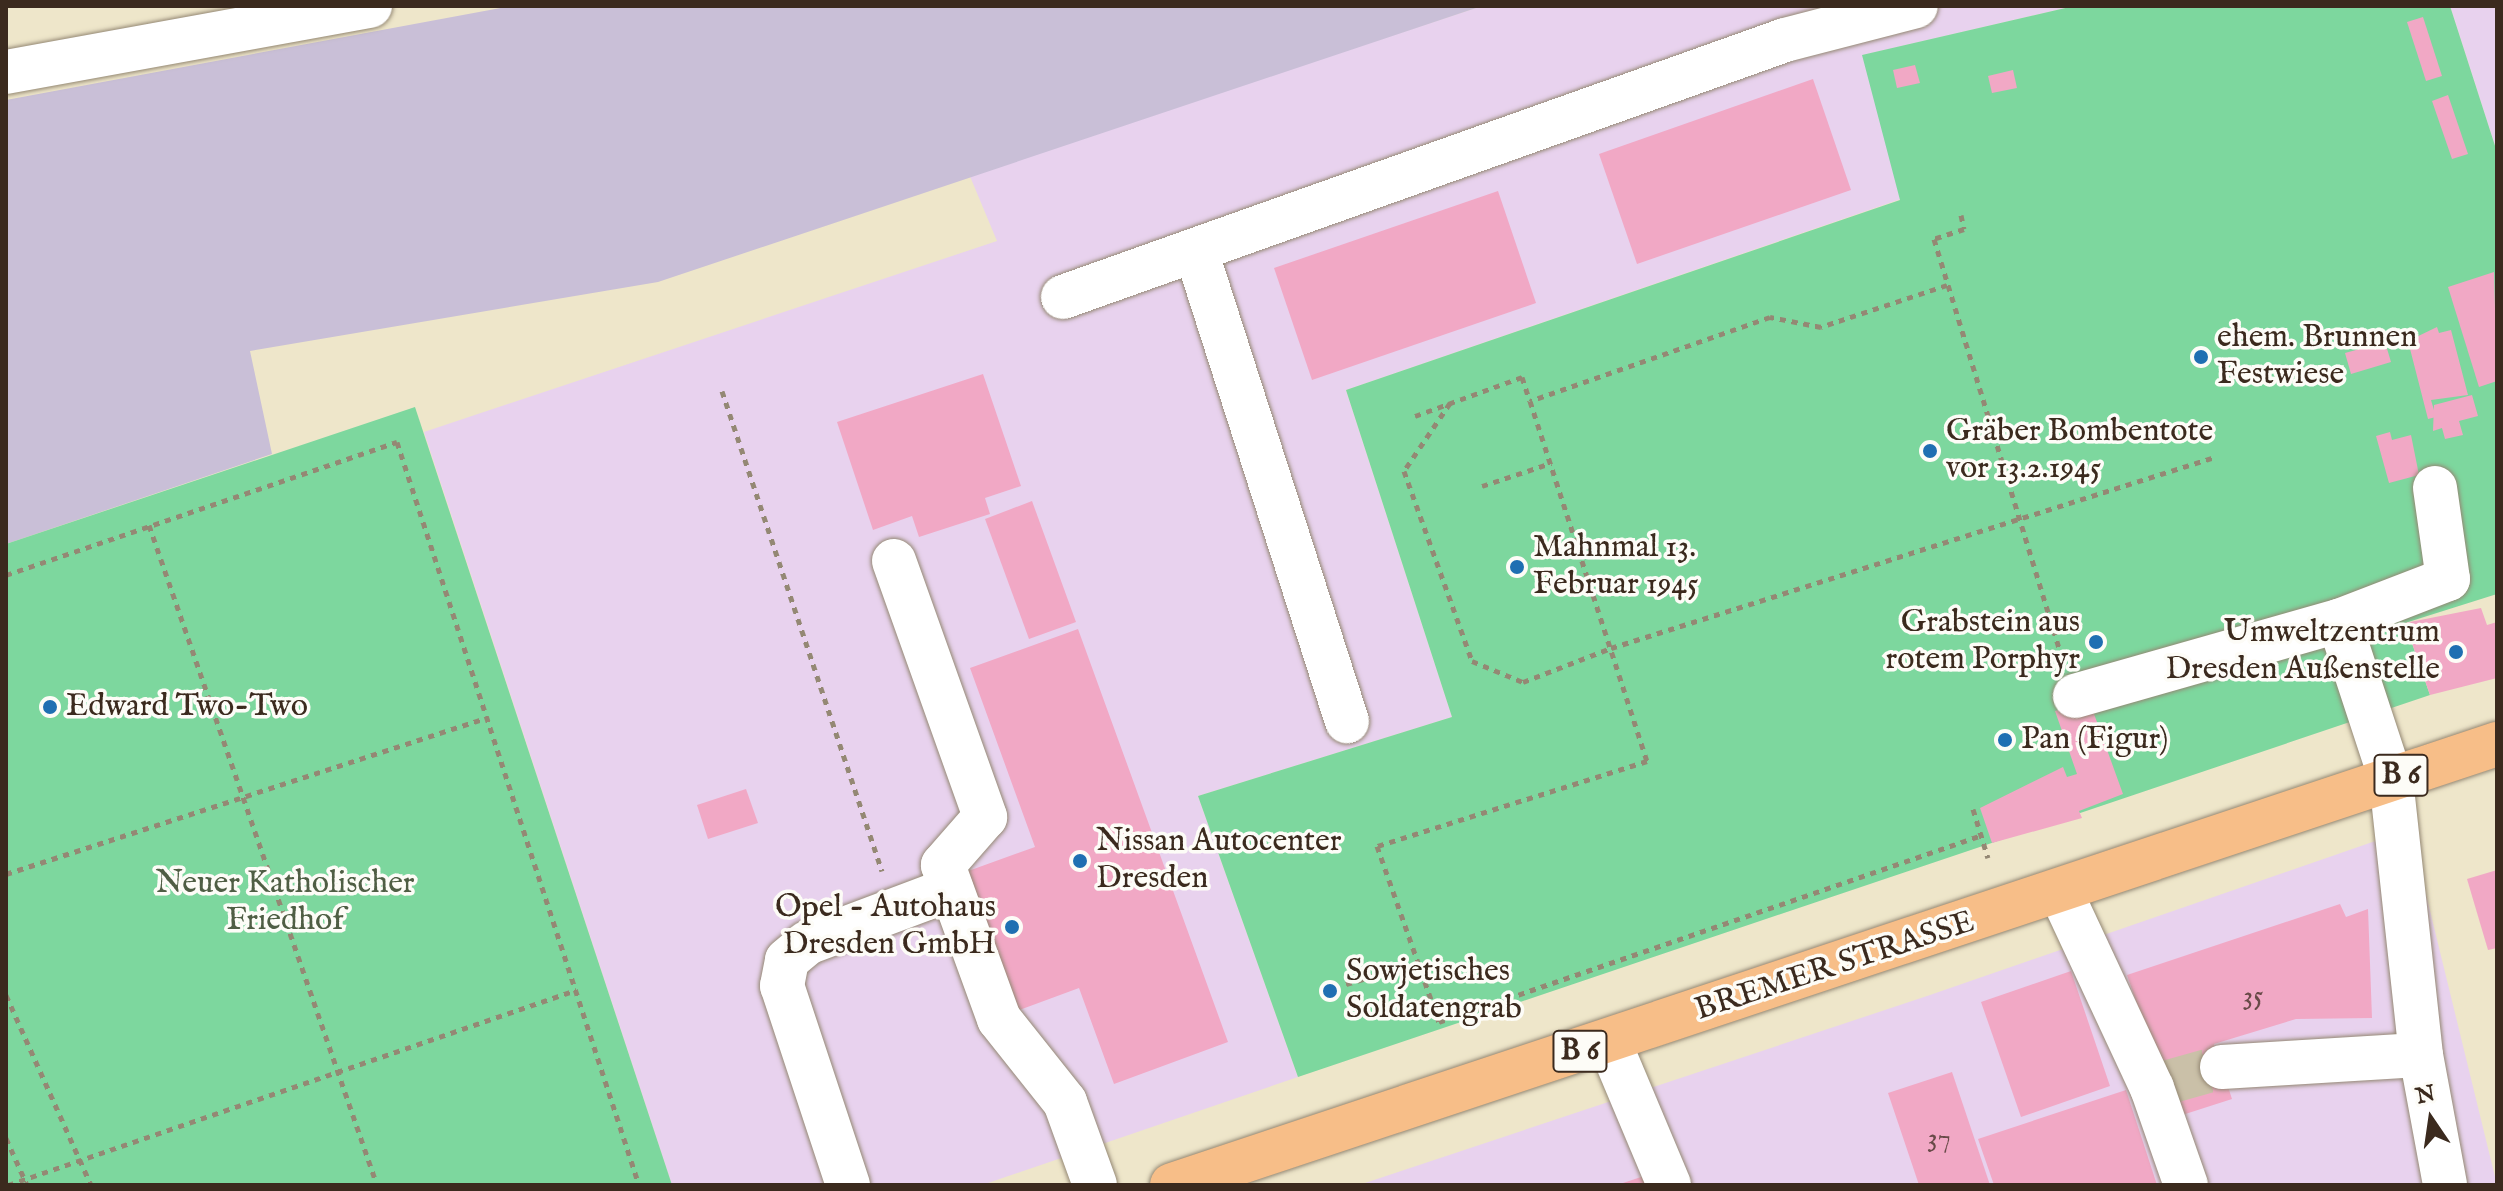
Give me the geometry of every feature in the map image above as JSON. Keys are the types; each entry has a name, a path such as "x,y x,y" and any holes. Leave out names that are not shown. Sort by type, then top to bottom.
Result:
{"main road":[{"name":"BREMER STRASSE","path":"1172,1185 2061,893 2497,744"}],"street":[{"path":"6,72 165,24 370,6"},
{"path":"1063,297 1785,40 1916,6"},
{"path":"1196,251 1347,721"},
{"path":"2075,696 2339,621 2448,579 2435,488"},
{"path":"894,561 985,817 943,865 999,1019 1065,1102 1095,1185"},
{"path":"2339,621 2391,779 2421,1055 2445,1185"},
{"path":"848,1185 782,986 787,960 807,943 951,889"},
{"path":"2061,893 2158,1086 2186,1185"},
{"path":"1609,1042 1669,1185"},
{"path":"2222,1067 2421,1055"}],"path":[{"path":"1961,215 1964,229 1934,239 2017,518 2075,696"},
{"path":"1530,401 1770,317 1821,327 1947,285"},
{"path":"1415,416 1522,377 1647,761 1377,846 1439,1022 1982,835"},
{"path":"722,391 896,910"},
{"path":"1450,403 1404,471 1472,661 1523,682 1611,648 2215,457"},
{"path":"6,575 397,442 639,1185"},
{"path":"1482,486 1551,463"},
{"path":"149,525 377,1185"},
{"path":"6,874 486,718"},
{"path":"1973,809 1988,858"},
{"path":"1346,984 1418,963"},
{"path":"8,1185 26,1182 80,1160 576,990"},
{"path":"6,995 91,1185"},
{"path":"6,1138 26,1182"}],"shaded area":[{"path":"511,6 1482,6 658,282 250,351 272,454 6,544 6,100"},
{"path":"1482,6 2074,6 1863,55 1901,199 1346,390 1452,717 1198,796 1298,1077 982,1185 672,1185 424,432 997,241 969,174"},
{"path":"2450,6 2497,6 2497,152"},
{"path":"2410,829 2497,1185 1359,1185 1930,995"}],"green space":[{"path":"2074,6 2450,6 2497,152 2497,594 2405,623 2430,695 1298,1077 1198,796 1452,717 1346,390 1900,200 1862,55"},
{"name":"Neuer Katholischer Friedhof","path":"415,407 672,1185 6,1185 6,544"}],"building":[{"path":"2423,17 2442,76 2426,81 2407,22"},
{"path":"1915,65 1920,83 1897,88 1893,70"},
{"path":"2013,70 2017,88 1992,93 1988,76"},
{"path":"1813,79 1851,190 1637,264 1599,154"},
{"path":"2448,95 2468,154 2452,159 2432,101"},
{"path":"1498,191 1536,303 1312,380 1274,268"},
{"path":"2494,272 2497,381 2479,387 2448,287"},
{"path":"2437,327 2439,333 2451,330 2468,395 2431,400 2436,417 2428,419 2408,341"},
{"path":"2385,342 2391,362 2351,374 2345,353"},
{"path":"983,374 1021,486 985,498 990,514 919,537 912,516 873,530 837,422"},
{"path":"2472,395 2478,416 2459,421 2463,435 2445,439 2442,428 2433,431 2434,405"},
{"path":"2390,432 2392,440 2411,435 2419,475 2389,483 2376,436"},
{"path":"1032,501 1076,622 1029,639 985,519"},
{"name":"Umweltzentrum Dresden Außenstelle","path":"2481,608 2487,625 2497,622 2497,678 2430,695 2405,623"},
{"name":"Nissan Autocenter Dresden","path":"1078,629 1228,1042 1114,1084 1079,988 1011,1013 960,874 1035,847 970,668"},
{"path":"2089,700 2123,794 2079,811 2082,818 1992,843 1980,808 2063,767 2067,777 2077,774 2055,711"},
{"path":"746,789 758,823 708,839 697,805"},
{"path":"2497,870 2497,948 2488,950 2467,879"},
{"path":"2340,904 2346,917 2368,909 2372,1018 2296,1019 2214,1044 2232,1099 2176,1117 2127,975"},
{"path":"2071,971 2110,1086 2021,1117 1981,1002"},
{"path":"1952,1072 1990,1185 1919,1185 1888,1093"},
{"path":"2126,1090 2157,1185 1994,1185 1978,1139"},
{"path":"1644,1176 1647,1185 1620,1185 1620,1184"}],"tunnel":[{"path":"2165,1083 2222,1067"}],"place":[{"name":"ehem. Brunnen Festwiese","path":"2201,357"},
{"name":"Gräber Bombentote vor 13.2.1945","path":"1930,451"},
{"name":"Mahnmal 13. Februar 1945","path":"1517,567"},
{"name":"Grabstein aus rotem Porphyr","path":"2096,642"},
{"name":"Umweltzentrum Dresden Außenstelle","path":"2456,652"},
{"name":"Edward Two-Two","path":"50,707"},
{"name":"Pan (Figur)","path":"2005,740"},
{"name":"Nissan Autocenter Dresden","path":"1080,861"},
{"name":"Opel - Autohaus Dresden GmbH","path":"1012,927"},
{"name":"Sowjetisches Soldatengrab","path":"1330,991"}]}
